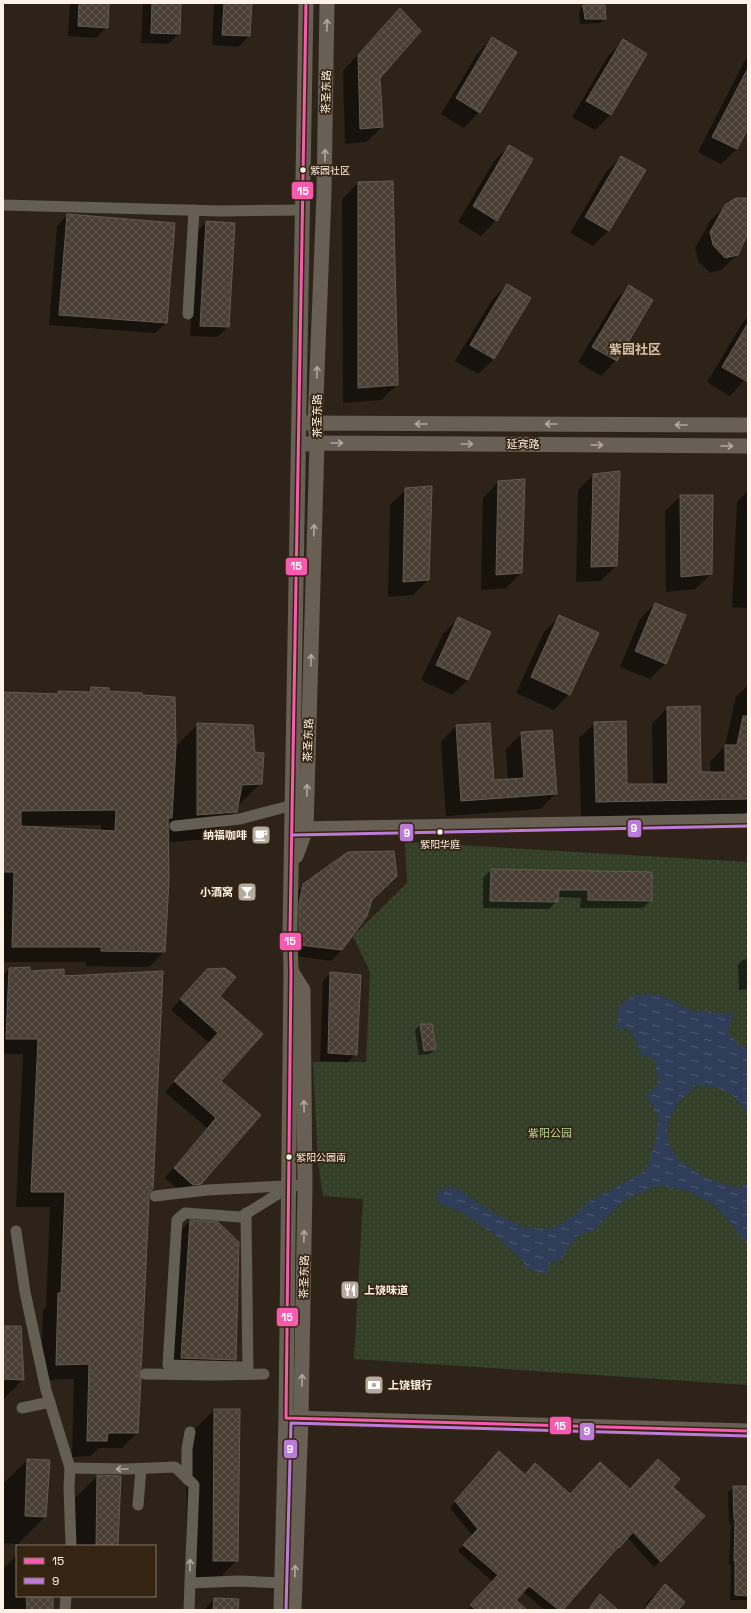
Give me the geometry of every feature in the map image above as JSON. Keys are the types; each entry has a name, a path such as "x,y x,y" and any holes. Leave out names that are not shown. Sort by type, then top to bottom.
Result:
{"main road":[{"name":"茶圣东路","path":"300,829 293,805 306,3"},
{"name":"茶圣东路","path":"294,1610 293,1418 289,1187 290,931 292,868 300,829 317,443 315,423 324,194 327,3"},
{"name":"延宾路","path":"299,422 748,425"},
{"name":"延宾路","path":"298,445 317,443 748,446"},
{"path":"300,829 748,821"},
{"name":"茶圣东路","path":"281,1610 305,1185 303,990 291,972"},
{"path":"293,1418 748,1432"}],"street":[{"path":"3,205 194,210 303,210"},
{"path":"188,314 194,210"},
{"path":"175,826 240,820 293,805"},
{"path":"156,1196 207,1190 305,1185"},
{"path":"248,1374 241,1367 168,1365 177,1220 185,1213 241,1217 289,1187"},
{"path":"246,1213 248,1374"},
{"path":"16,1231 25,1292 50,1402 70,1468 69,1486 71,1545"},
{"path":"145,1374 264,1374"},
{"path":"22,1408 50,1402"},
{"path":"187,1479 187,1449 190,1432"},
{"path":"70,1468 175,1468 194,1486 189,1610"},
{"path":"138,1505 141,1469"},
{"path":"190,1583 238,1581 282,1583"},
{"path":"65,1610 66,1597"}],"green space":[{"name":"紫阳公园","path":"405,842 748,862 748,1385 354,1359 363,1199 323,1196 318,1162 313,1062 366,1062 370,972 353,936 407,883"}],"water":[{"path":"647,994 662,996 694,1011 734,1014 727,1032 741,1047 748,1048 748,1114 731,1094 719,1088 693,1085 691,1091 678,1102 667,1124 668,1143 679,1160 705,1178 736,1188 748,1184 748,1246 728,1219 713,1204 687,1191 660,1185 628,1198 608,1215 596,1229 579,1235 559,1262 552,1260 546,1275 528,1269 518,1256 494,1234 462,1212 441,1204 435,1196 441,1189 456,1188 492,1212 526,1228 551,1229 574,1216 590,1200 617,1187 646,1170 655,1142 658,1117 647,1095 659,1082 654,1059 647,1056 642,1057 633,1035 625,1027 620,1028 616,1032 618,1007 634,995"}],"building":[{"path":"79,3 109,3 108,28 78,26"},
{"path":"152,3 181,3 180,34 151,33"},
{"path":"224,3 252,3 250,36 222,35"},
{"path":"583,5 605,5 606,19 585,19"},
{"path":"400,8 421,31 380,78 383,127 360,129 358,55"},
{"path":"492,37 517,52 480,113 456,98"},
{"path":"623,39 647,54 611,115 586,101"},
{"path":"748,68 748,129 737,149 712,137"},
{"path":"509,145 533,159 497,221 473,206"},
{"path":"621,156 646,170 609,231 585,217"},
{"path":"393,181 398,385 358,388 358,182"},
{"path":"736,198 748,198 748,233 738,255 725,258 713,245 710,232 725,205"},
{"path":"67,214 175,223 167,323 59,315"},
{"path":"206,221 235,223 229,327 200,326"},
{"path":"507,284 531,298 494,359 470,345"},
{"path":"629,285 653,300 617,361 592,347"},
{"path":"748,323 748,382 722,367"},
{"path":"620,471 617,566 591,567 593,474"},
{"path":"525,479 522,573 496,575 498,481"},
{"path":"432,486 429,580 403,582 405,488"},
{"path":"680,495 713,495 712,574 681,577"},
{"path":"655,603 686,615 666,664 635,651"},
{"path":"559,615 599,633 570,695 531,677"},
{"path":"458,617 491,632 468,680 436,665"},
{"path":"91,687 109,688 109,691 175,697 176,746 172,818 168,818 169,880 165,952 101,951 101,947 12,947 14,872 3,872 3,692 58,694 58,691 90,692","holes":["116,810 115,831 21,826 21,811"]},
{"path":"700,706 701,772 725,772 725,745 737,745 743,716 748,716 748,799 596,802 594,722 626,721 627,784 668,784 667,707"},
{"path":"197,723 253,725 255,752 264,753 262,784 242,785 237,812 197,815"},
{"path":"490,723 494,780 524,778 521,732 552,730 557,794 461,801 456,725"},
{"path":"394,851 397,876 372,900 367,916 342,950 299,945 299,903 303,884 348,852"},
{"path":"491,869 652,872 652,901 588,900 588,890 559,890 558,902 490,901"},
{"path":"30,967 30,971 64,969 64,976 163,971 153,1189 148,1196 142,1352 141,1368 138,1374 141,1379 138,1433 108,1433 107,1441 87,1441 89,1364 56,1365 58,1293 61,1293 65,1192 31,1192 38,1039 6,1039 9,968"},
{"path":"225,968 236,977 220,996 263,1034 221,1081 261,1115 201,1184 193,1185 174,1168 216,1118 174,1081 218,1033 180,999 207,969"},
{"path":"330,972 361,975 357,1055 328,1053"},
{"path":"420,1024 432,1024 436,1049 424,1051"},
{"path":"190,1220 218,1222 239,1242 236,1360 181,1358"},
{"path":"3,1326 21,1326 24,1380 3,1379"},
{"path":"214,1409 240,1409 238,1561 213,1561"},
{"path":"499,1451 525,1475 535,1463 570,1494 600,1462 630,1489 658,1459 680,1479 673,1487 705,1516 661,1562 633,1532 563,1610 559,1610 529,1586 516,1600 527,1610 476,1610 470,1605 498,1575 463,1545 478,1529 455,1501"},
{"path":"27,1459 50,1460 46,1517 25,1516"},
{"path":"97,1475 121,1476 118,1545 96,1545"},
{"path":"733,1486 748,1486 748,1596 735,1595 735,1519"},
{"path":"665,1584 685,1602 678,1610 644,1610"},
{"path":"600,1594 618,1610 588,1610"},
{"path":"26,1597 53,1597 53,1609 27,1610"},
{"path":"214,1598 239,1599 238,1610 213,1610"}],"transit line":[{"name":"15","path":"306,3 290,931 291,971 286,1418 748,1431"},
{"name":"9","path":"293,835 748,826"},
{"name":"9","path":"286,1610 291,1423 748,1436"}],"place":[{"name":"紫园社区","path":"303,170"},
{"name":"紫阳华庭","path":"440,832"},
{"name":"纳福咖啡","path":"261,835"},
{"name":"小酒窝","path":"247,892"},
{"name":"紫阳公园南","path":"289,1157"},
{"name":"上饶味道","path":"350,1290"},
{"name":"上饶银行","path":"374,1385"}],"district":[{"name":"紫园社区","path":"635,349"}]}
